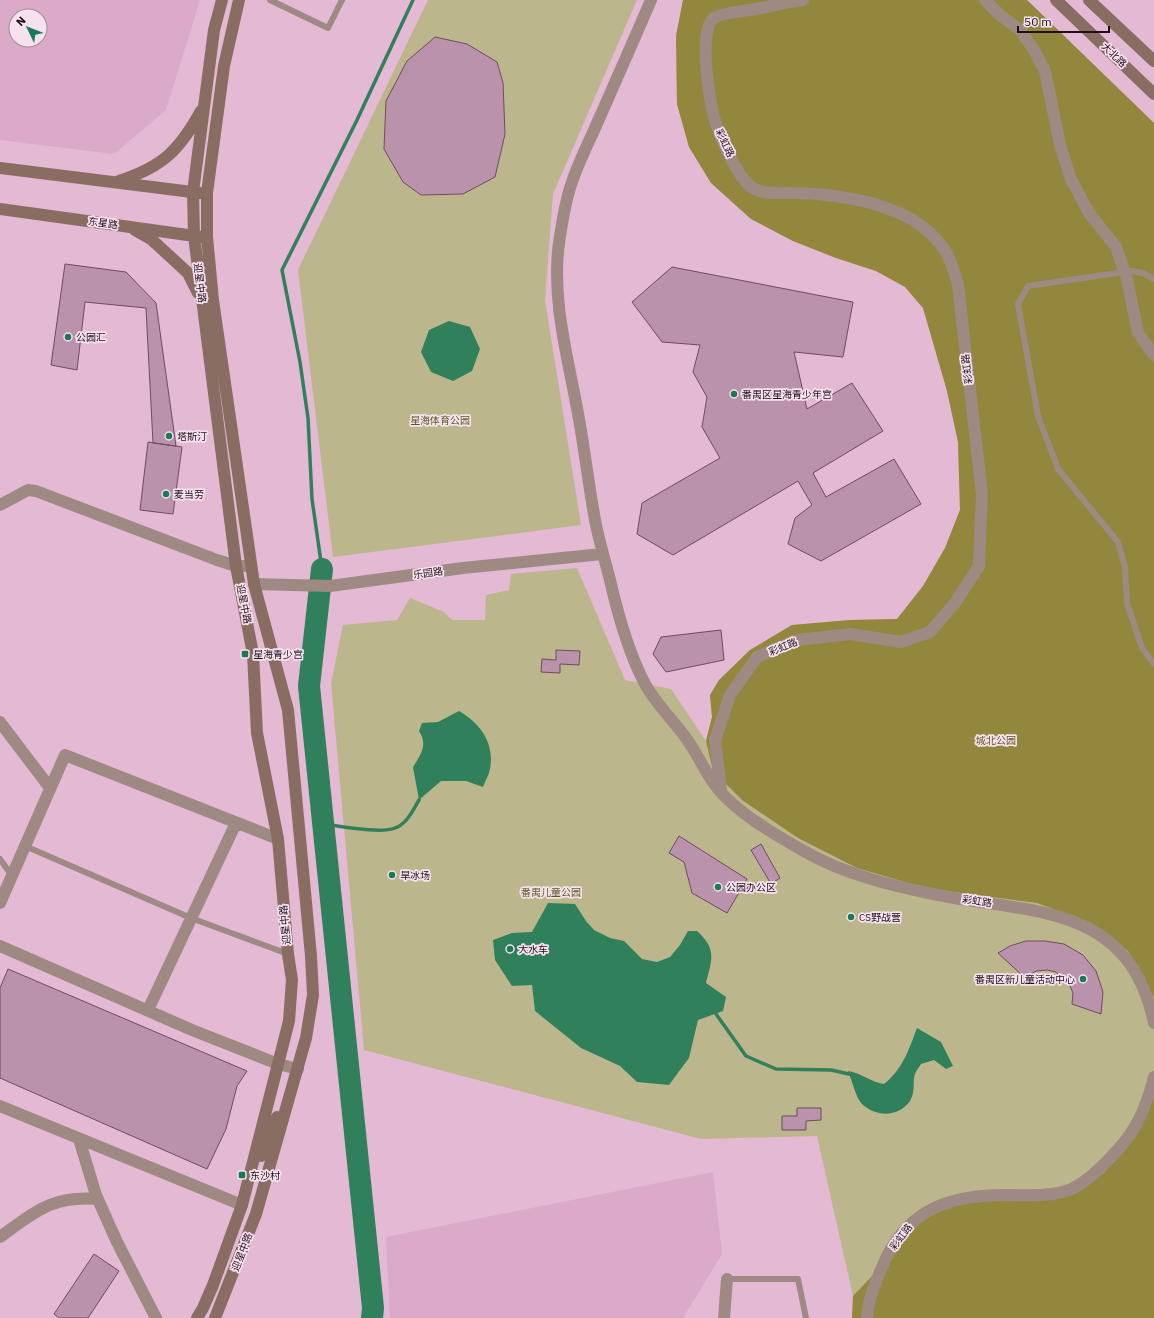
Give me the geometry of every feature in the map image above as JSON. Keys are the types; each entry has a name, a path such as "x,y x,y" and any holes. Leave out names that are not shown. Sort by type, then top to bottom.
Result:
{"street":[{"name":"迎星中路","path":"209,1318 222,1294 242,1205 289,1020 292,980 288,954 278,839 257,733 253,654 236,566 194,236 193,192 214,30 222,0"},
{"name":"迎星中路","path":"215,1318 256,1214 306,1038 313,995 312,956 288,710 254,584 213,300 207,237 207,194 224,66 239,0"},
{"name":"彩虹路","path":"651,0 571,184 559,241 556,269 557,298 602,554 626,640 644,682 665,714 687,738 699,761 721,792 737,807 762,825 803,851 834,866 888,884 938,895 1049,912 1094,931 1108,940 1125,957 1150,1003 1154,1023"},
{"name":"彩虹路","path":"721,792 715,740 730,695 757,657 797,640 850,634 901,642 930,632 955,603 979,566 982,494 958,285 947,254 928,230 901,215 876,204 853,198 820,194 769,192 752,187 732,159 716,123 709,98 705,44 714,18 732,13 804,0"},
{"path":"985,0 1000,15 1020,30 1034,50 1044,71 1060,145 1071,179 1089,213 1116,246 1124,271 1138,333 1154,355"},
{"name":"大北路","path":"1056,0 1154,94"},
{"path":"1090,0 1154,61"},
{"path":"114,182 141,173 165,159 188,136 204,106"},
{"path":"0,168 207,194"},
{"name":"东星路","path":"0,209 207,237"},
{"path":"130,227 151,239 188,274 202,301"},
{"path":"0,504 28,490 36,491 236,566 251,566"},
{"name":"乐园路","path":"254,584 330,586 463,568 602,554"},
{"path":"0,722 50,788"},
{"path":"0,903 65,755 278,839"},
{"path":"148,1010 236,822"},
{"path":"0,946 278,1064 298,1068"},
{"name":"迎星中路","path":"197,1318 213,1285 242,1205 298,1068"},
{"name":"彩虹路","path":"867,1318 867,1308 891,1248 905,1229 918,1217 937,1206 972,1196 1038,1196 1070,1190 1091,1177 1112,1156 1135,1126 1150,1093 1154,1077"},
{"path":"0,1106 242,1205"},
{"path":"79,1139 98,1199 117,1242 156,1318"},
{"path":"0,1238 43,1207 78,1197 98,1199"},
{"path":"724,1318 727,1279"}],"lane":[{"path":"270,0 328,28 342,0"},
{"path":"1154,279 1143,273 1124,271 1028,286 1018,304 1038,416 1058,469 1118,542 1125,567 1127,603 1142,648 1154,664"},
{"path":"25,846 191,918 288,954"},
{"path":"0,859 12,876"},
{"path":"727,1279 798,1279 806,1318"}],"shaded area":[{"path":"0,0 200,0 166,110 114,154 0,140"},
{"path":"449,321 470,327 480,349 472,371 453,381 431,372 421,352 429,330"},
{"path":"459,711 473,721 488,742 491,760 489,774 483,787 466,781 441,781 419,800 413,767 419,758 423,745 422,736 419,731 422,723 438,722"},
{"path":"548,903 575,904 594,930 610,938 624,941 642,959 657,962 670,957 680,945 688,931 697,931 708,943 711,961 706,983 726,997 723,1011 698,1020 689,1058 669,1085 637,1082 620,1066 581,1048 535,1011 532,985 512,986 495,960 493,940 512,933 532,932"},
{"path":"917,1028 941,1042 953,1066 946,1069 934,1060 921,1064 915,1074 912,1097 910,1101 905,1107 893,1113 879,1113 867,1108 859,1100 848,1071 884,1084 891,1078 901,1065"},
{"path":"713,1172 722,1254 683,1318 390,1318 386,1237"}],"green space":[{"name":"星海体育公园","path":"428,0 637,0 553,194 545,300 581,525 333,557 298,270"},
{"name":"番禺儿童公园","path":"683,0 1027,0 1154,123 1154,1318 852,1318 853,1296 817,1136 701,1139 364,1050 331,683 343,625 397,620 410,598 444,612 452,620 485,620 486,595 509,590 511,574 577,568 625,680 671,689 706,741 712,717 710,695 719,680 750,650 792,625 850,620 897,619 923,586 945,548 960,510 958,442 947,391 923,308 905,287 876,271 836,258 793,241 751,219 711,183 689,147 677,104 676,36"},
{"name":"城北公园","path":"683,0 1027,0 1154,123 1154,998 1128,951 1091,923 1037,903 925,888 857,868 798,838 742,800 713,771 706,741 712,717 710,695 719,680 750,650 792,625 850,620 897,619 923,586 945,548 960,510 958,442 947,391 923,308 905,287 876,271 836,258 793,241 751,219 711,183 689,147 677,104 676,36"},
{"path":"1154,1091 1154,1318 852,1318 853,1296 896,1251 909,1232 933,1213 973,1200 1056,1199 1104,1173"}],"building":[{"path":"435,37 467,44 497,62 503,83 505,134 495,177 463,194 421,195 403,182 384,149 386,101 407,61"},
{"name":"公园汇","path":"65,264 126,272 156,303 176,446 153,443 146,308 85,302 77,370 51,365"},
{"path":"672,267 853,302 843,357 794,352 807,409 852,383 883,431 813,473 826,497 894,459 921,504 821,561 788,544 795,518 812,505 798,481 673,555 637,534 642,503 720,458 702,427 707,397 693,372 700,345 662,342 632,302"},
{"path":"148,442 182,447 173,514 140,510"},
{"path":"721,630 724,660 666,672 653,654 661,637"},
{"path":"556,650 580,651 579,665 560,664 560,673 541,672 542,659 556,660"},
{"path":"679,836 747,879 727,913 692,893 684,862 669,853"},
{"path":"761,844 780,878 771,884 751,850"},
{"path":"1026,941 1045,941 1064,944 1083,955 1096,971 1103,992 1101,1014 1072,1004 1073,993 1070,986 1056,972 1047,970 1036,971 1025,978 998,953 1010,946"},
{"path":"8,969 247,1071 237,1086 226,1129 207,1169 0,1078 0,988"},
{"path":"797,1108 821,1108 821,1120 806,1121 806,1130 782,1130 782,1116 797,1116"},
{"path":"94,1254 119,1271 88,1318 59,1318 54,1314"}],"waterway":[{"path":"322,569 312,499 308,418 300,362 282,270 357,120 413,0"},
{"path":"322,569 309,686 373,1308 372,1318"},
{"path":"323,824 370,830 388,830 403,823 419,800"},
{"path":"716,1014 746,1056 776,1069 831,1070 849,1074"}],"place":[{"name":"公园汇","path":"68,337"},
{"name":"番禺区星海青少年宫","path":"734,394"},
{"name":"塔斯汀","path":"169,436"},
{"name":"麦当劳","path":"166,494"},
{"name":"星海青少宫","path":"245,654"},
{"name":"旱冰场","path":"392,875"},
{"name":"公园办公区","path":"718,887"},
{"name":"CS野战营","path":"851,917"},
{"name":"大水车","path":"510,949"},
{"name":"番禺区新儿童活动中心","path":"1083,979"},
{"name":"东沙村","path":"242,1175"}]}
